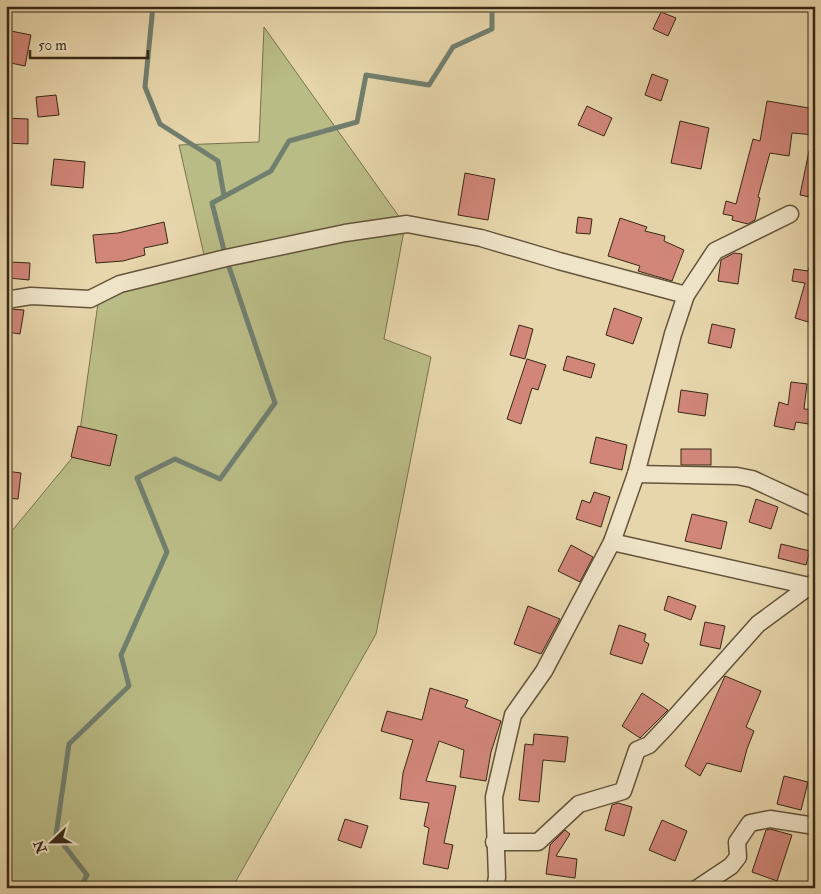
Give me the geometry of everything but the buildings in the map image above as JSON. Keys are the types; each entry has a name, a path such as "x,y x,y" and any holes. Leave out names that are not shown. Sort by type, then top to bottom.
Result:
{"street":[{"path":"495,888 497,877 494,842 494,796 513,715 544,671 612,542 636,474 673,334 686,295 714,251 790,214"},
{"path":"6,300 31,296 90,299 120,284 226,258 345,233 407,224 481,238 686,295"},
{"path":"636,474 737,476 752,479 815,508"},
{"path":"612,542 812,584"},
{"path":"494,842 538,842 579,804 623,792 637,750 649,745 758,624 812,584"},
{"path":"698,888 731,866 738,857 737,842 750,823 770,819 815,826"}],"green space":[{"path":"264,27 405,225 384,339 431,357 376,634 232,888 6,888 6,538 77,452 99,296 207,268 179,145 259,142"}],"waterway":[{"path":"153,6 145,87 160,124 218,161 224,196"},
{"path":"80,888 87,875 56,835 69,744 129,686 121,655 167,552 137,478 175,459 220,479 275,403 226,258 212,203 271,171 289,141 357,122 366,75 429,85 453,47 492,29 492,6"}]}
